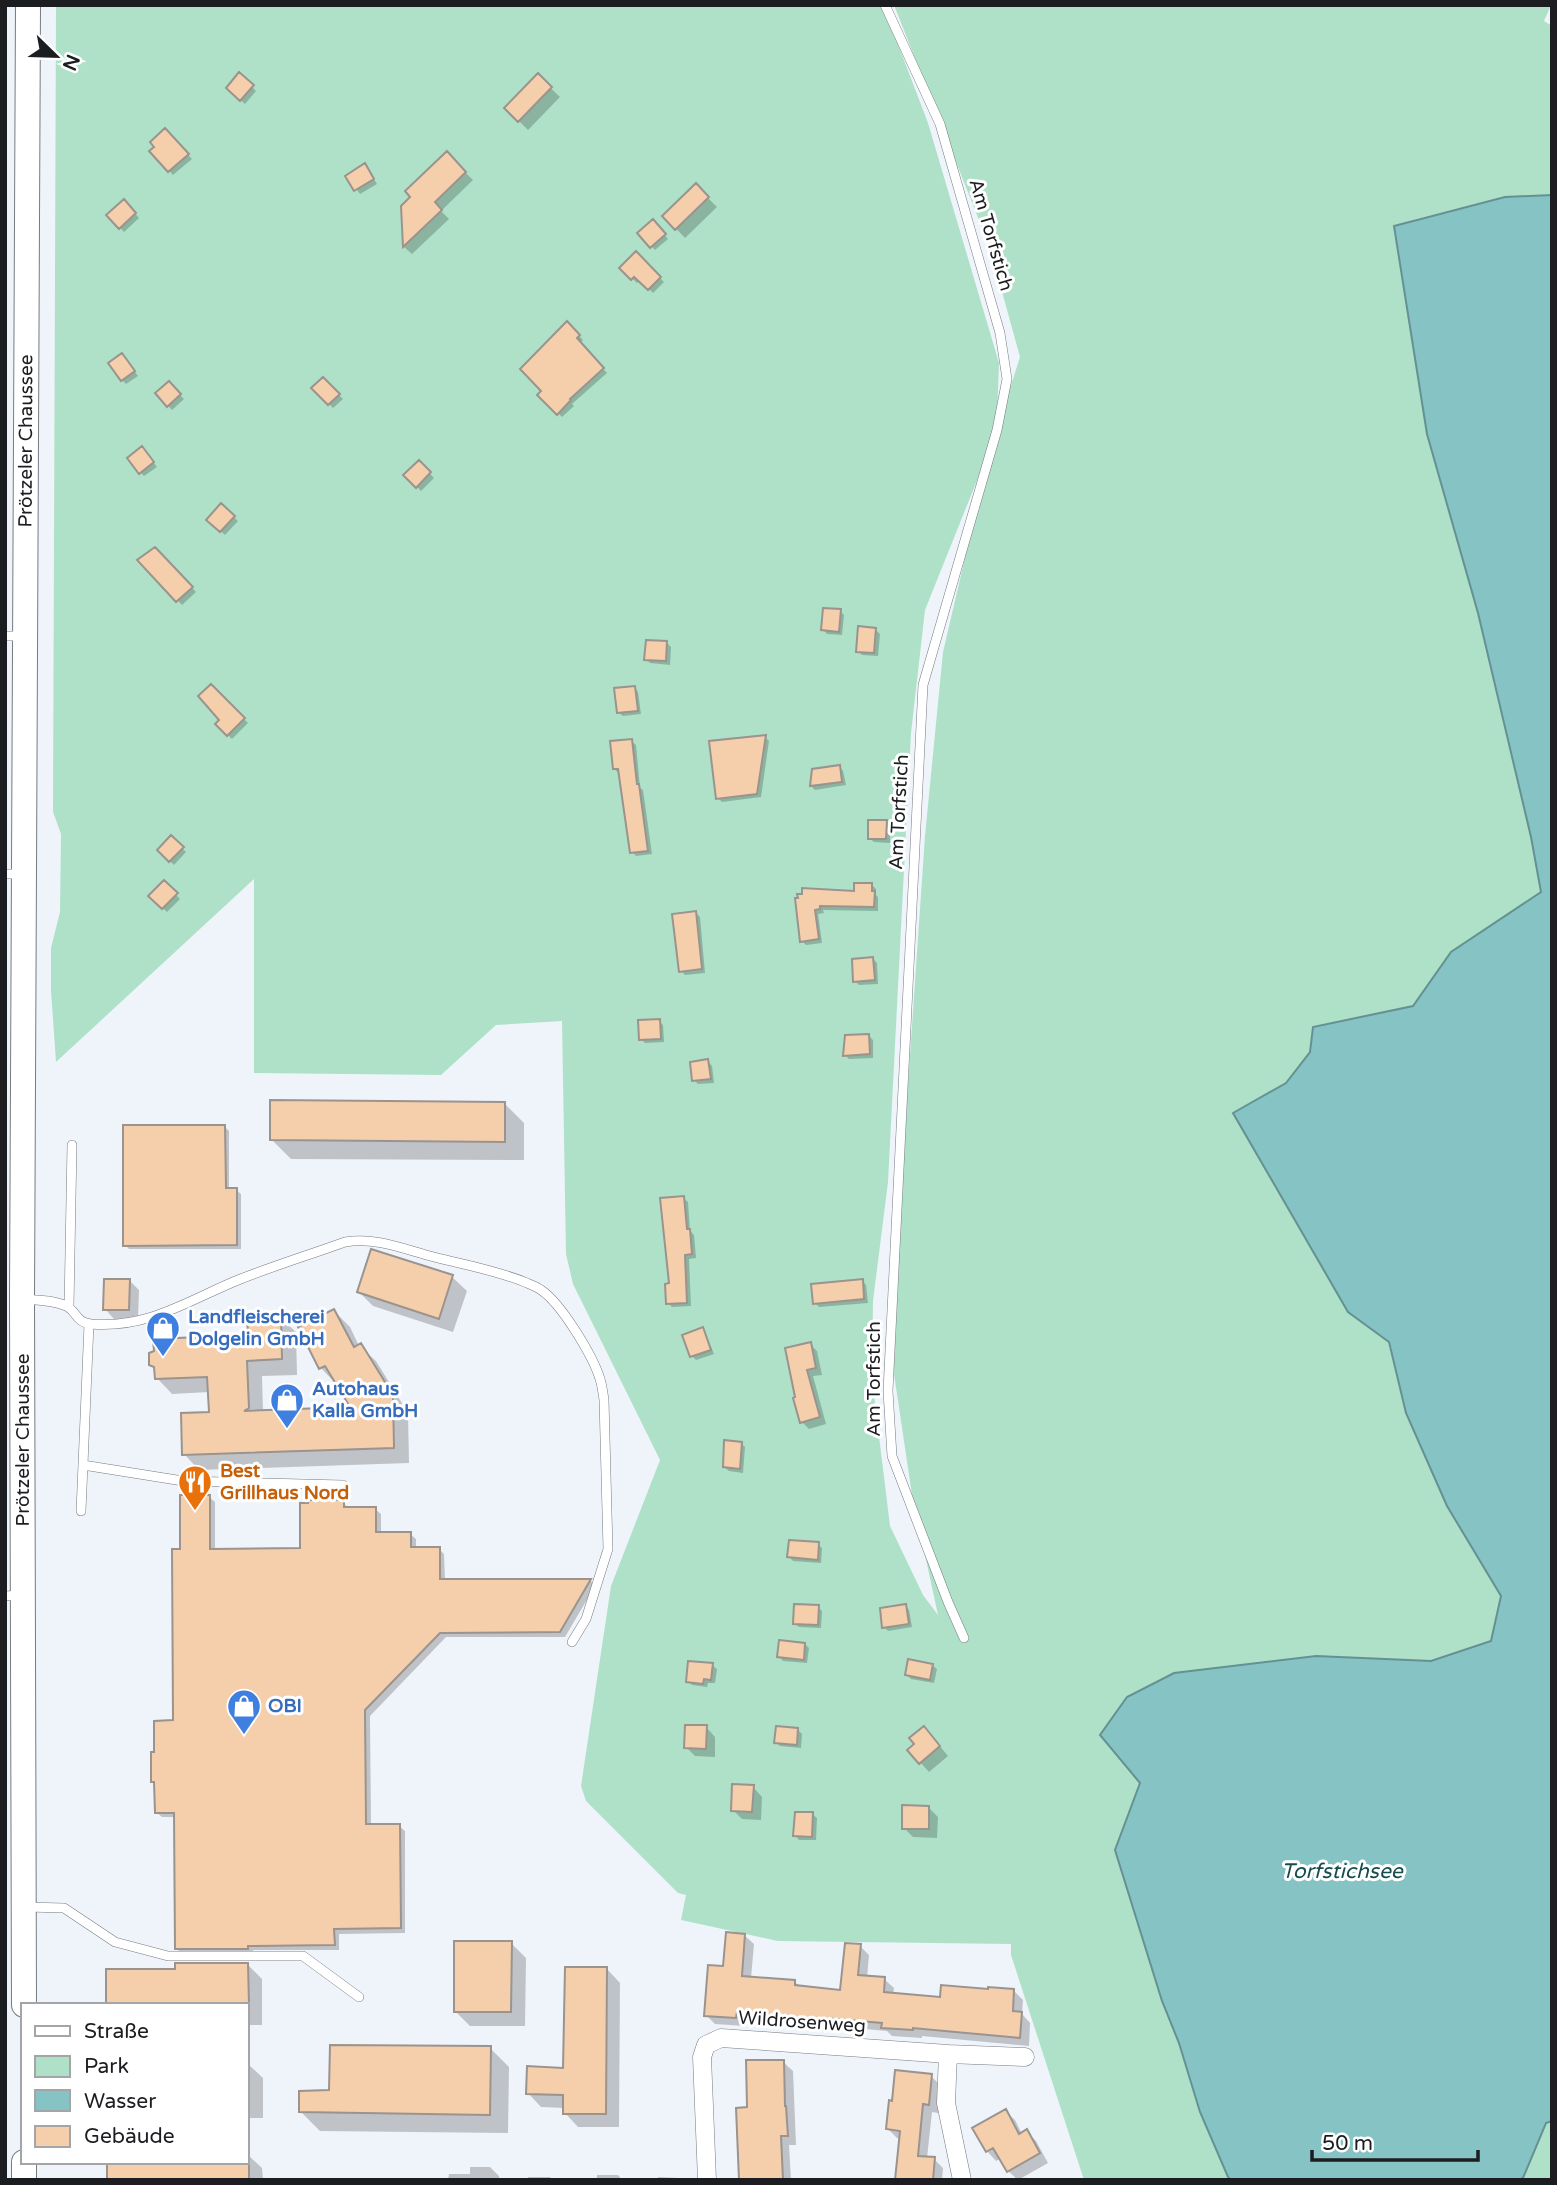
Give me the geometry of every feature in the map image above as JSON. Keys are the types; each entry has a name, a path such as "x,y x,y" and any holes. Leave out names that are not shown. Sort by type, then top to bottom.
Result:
{"main road":[{"name":"Prötzeler Chaussee","path":"24,2003 24,1908 14,1595 22,1299 20,935 15,874 15,636 28,5"}],"street":[{"name":"Wildrosenweg","path":"707,2180 702,2057 706,2045 721,2038 1025,2057"},
{"path":"948,2054 946,2103 962,2180"}],"lane":[{"name":"Am Torfstich","path":"885,5 940,124 1000,333 1007,379 997,430 923,685 888,1391 892,1456 964,1638"},
{"path":"69,1307 72,1144"},
{"path":"22,1299 45,1300 69,1307 80,1321 89,1324 120,1324 172,1312 237,1281 345,1242 362,1239 386,1242 434,1257 480,1267 541,1289 561,1310 591,1358 600,1378 604,1400 608,1549 586,1619 572,1642"},
{"path":"81,1511 89,1324"},
{"path":"83,1465 183,1481 343,1485"},
{"path":"24,1908 64,1908 116,1942 168,1956 303,1956 359,1997"}],"green space":[{"path":"56,5 883,5 928,123 999,363 997,417 986,458 925,610 911,733 888,1182 873,1301 872,1379 890,1526 923,1595 938,1615 912,1495 890,1347 925,836 943,652 989,455 1020,357 990,248 894,5 1551,5 1544,21 1552,26 1552,195 1505,197 1394,227 1427,434 1478,613 1531,837 1541,892 1451,952 1413,1006 1313,1027 1310,1052 1286,1083 1233,1113 1348,1312 1388,1342 1406,1413 1447,1506 1501,1596 1491,1641 1431,1661 1348,1657 1140,1783 1115,1850 1200,2112 1231,2180 1084,2180 1011,1955 1011,1944 778,1941 681,1920 686,1895 678,1893 586,1801 581,1786 611,1586 660,1460 573,1284 566,1254 562,1021 496,1025 441,1075 254,1073 254,879 56,1062 51,948 60,912 61,834 53,812"},
{"path":"1552,2084 1552,2180 1518,2180 1523,2178"}],"water":[{"name":"Torfstichsee","path":"1552,195 1552,2121 1546,2123 1523,2178 1518,2180 1231,2180 1200,2112 1115,1850 1140,1783 1100,1735 1127,1697 1174,1673 1316,1656 1431,1661 1491,1641 1501,1596 1447,1506 1406,1413 1389,1342 1348,1312 1233,1113 1286,1083 1310,1052 1313,1027 1413,1006 1451,952 1541,892 1531,837 1478,613 1427,434 1394,226 1505,197"}],"building":[{"path":"239,72 254,85 240,101 226,88"},
{"path":"538,73 552,87 518,122 504,108"},
{"path":"165,128 189,154 168,172 149,151 154,147 150,142"},
{"path":"447,151 466,172 435,202 442,210 403,247 401,206 410,197 405,191"},
{"path":"365,163 374,179 354,191 345,176"},
{"path":"696,183 709,197 675,230 662,216"},
{"path":"124,199 136,213 119,229 106,215"},
{"path":"653,219 666,234 650,248 637,233"},
{"path":"636,251 661,277 648,290 634,277 631,280 619,268"},
{"path":"567,321 580,335 577,338 604,368 570,399 557,415 537,395 541,391 520,369"},
{"path":"122,353 135,371 121,381 108,363"},
{"path":"323,377 340,394 328,405 311,388"},
{"path":"169,381 181,394 167,407 155,393"},
{"path":"142,446 154,462 139,474 127,458"},
{"path":"419,460 431,472 416,488 403,475"},
{"path":"221,503 235,516 220,532 206,520"},
{"path":"155,547 193,587 176,602 137,560"},
{"path":"823,608 841,609 839,632 821,630"},
{"path":"858,626 876,628 874,653 856,652"},
{"path":"646,640 667,641 666,661 644,660"},
{"path":"211,684 245,718 227,736 215,724 219,720 198,696"},
{"path":"635,686 638,711 617,713 614,688"},
{"path":"766,735 757,794 716,799 709,741"},
{"path":"632,739 648,851 630,853 618,769 613,769 610,741"},
{"path":"840,765 842,782 810,786 812,769"},
{"path":"868,820 887,820 886,839 868,839"},
{"path":"171,835 184,847 169,862 157,850"},
{"path":"164,880 178,893 162,909 148,896"},
{"path":"854,883 872,883 872,891 875,891 874,907 820,906 820,909 815,910 819,939 800,942 795,898 798,898 797,894 802,894 802,888 854,891"},
{"path":"696,911 702,969 679,972 672,914"},
{"path":"873,957 875,980 853,982 852,959"},
{"path":"660,1019 661,1039 639,1040 638,1020"},
{"path":"869,1034 870,1054 843,1056 845,1035"},
{"path":"708,1059 711,1079 692,1081 690,1062"},
{"path":"270,1100 505,1102 505,1142 270,1140"},
{"path":"123,1125 225,1125 226,1188 237,1188 237,1245 123,1246"},
{"path":"684,1196 692,1254 685,1255 687,1303 666,1304 665,1284 669,1283 660,1198"},
{"path":"371,1249 453,1275 439,1319 357,1292"},
{"path":"104,1279 130,1279 129,1310 103,1310"},
{"path":"863,1279 864,1299 813,1304 811,1284"},
{"path":"334,1309 354,1347 361,1343 393,1395 394,1448 182,1455 181,1413 209,1412 207,1377 155,1379 154,1367 149,1365 149,1353 154,1351 153,1339 248,1335 247,1316 281,1315 282,1359 247,1361 249,1408 244,1411 350,1407 325,1366 319,1369 298,1327"},
{"path":"703,1327 711,1350 690,1357 682,1335"},
{"path":"811,1342 816,1368 807,1370 820,1417 800,1423 785,1348"},
{"path":"724,1440 742,1442 740,1469 723,1467"},
{"name":"OBI","path":"180,1495 210,1495 210,1549 300,1548 300,1503 308,1503 308,1500 344,1500 344,1507 376,1507 376,1532 411,1532 411,1547 440,1547 440,1579 591,1579 560,1632 440,1633 365,1710 366,1824 400,1824 401,1928 334,1929 335,1945 175,1949 174,1813 155,1813 151,1752 154,1752 154,1721 173,1720 172,1549 180,1549"},
{"path":"789,1540 819,1542 818,1560 787,1557"},
{"path":"794,1604 819,1605 818,1625 793,1624"},
{"path":"906,1604 909,1624 882,1628 880,1608"},
{"path":"779,1640 805,1643 804,1660 777,1657"},
{"path":"908,1659 933,1664 930,1680 905,1675"},
{"path":"688,1661 713,1663 711,1680 704,1679 703,1684 686,1682"},
{"path":"685,1725 707,1725 706,1749 684,1748"},
{"path":"776,1726 798,1728 797,1745 774,1743"},
{"path":"924,1726 940,1746 919,1764 907,1750 914,1744 909,1738"},
{"path":"732,1784 754,1785 752,1812 731,1811"},
{"path":"902,1805 929,1806 929,1829 902,1829"},
{"path":"795,1812 813,1812 812,1837 793,1836"},
{"path":"726,1932 745,1934 742,1976 795,1980 795,1985 840,1990 845,1943 861,1944 858,1975 885,1977 884,1992 940,1997 941,1985 1014,1989 1013,2011 1022,2012 1020,2038 913,2028 881,2028 882,2023 824,2018 824,2024 792,2021 792,2016 737,2012 736,2018 704,2016 708,1965 723,1966"},
{"path":"454,1941 512,1941 511,2012 454,2012"},
{"path":"175,1963 248,1963 249,2005 106,2003 106,1969 175,1969"},
{"path":"565,1967 607,1967 606,2114 563,2114 563,2095 526,2094 527,2066 563,2068"},
{"path":"330,2045 491,2046 490,2115 299,2112 299,2091 329,2090"},
{"path":"746,2060 784,2060 788,2136 781,2136 783,2180 739,2180 736,2108 747,2107"},
{"path":"895,2070 932,2074 929,2105 923,2104 918,2156 935,2157 933,2180 895,2180 900,2131 886,2129"},
{"path":"1006,2109 1019,2134 1027,2129 1040,2153 1007,2172 993,2148 986,2152 972,2128"},
{"path":"249,2162 249,2180 107,2180 107,2164"}],"place":[{"name":"Landfleischerei Dolgelin GmbH","path":"163,1358"},
{"name":"Autohaus Kalla GmbH","path":"287,1430"},
{"name":"Best Grillhaus Nord","path":"195,1512"},
{"name":"OBI","path":"244,1736"}]}
